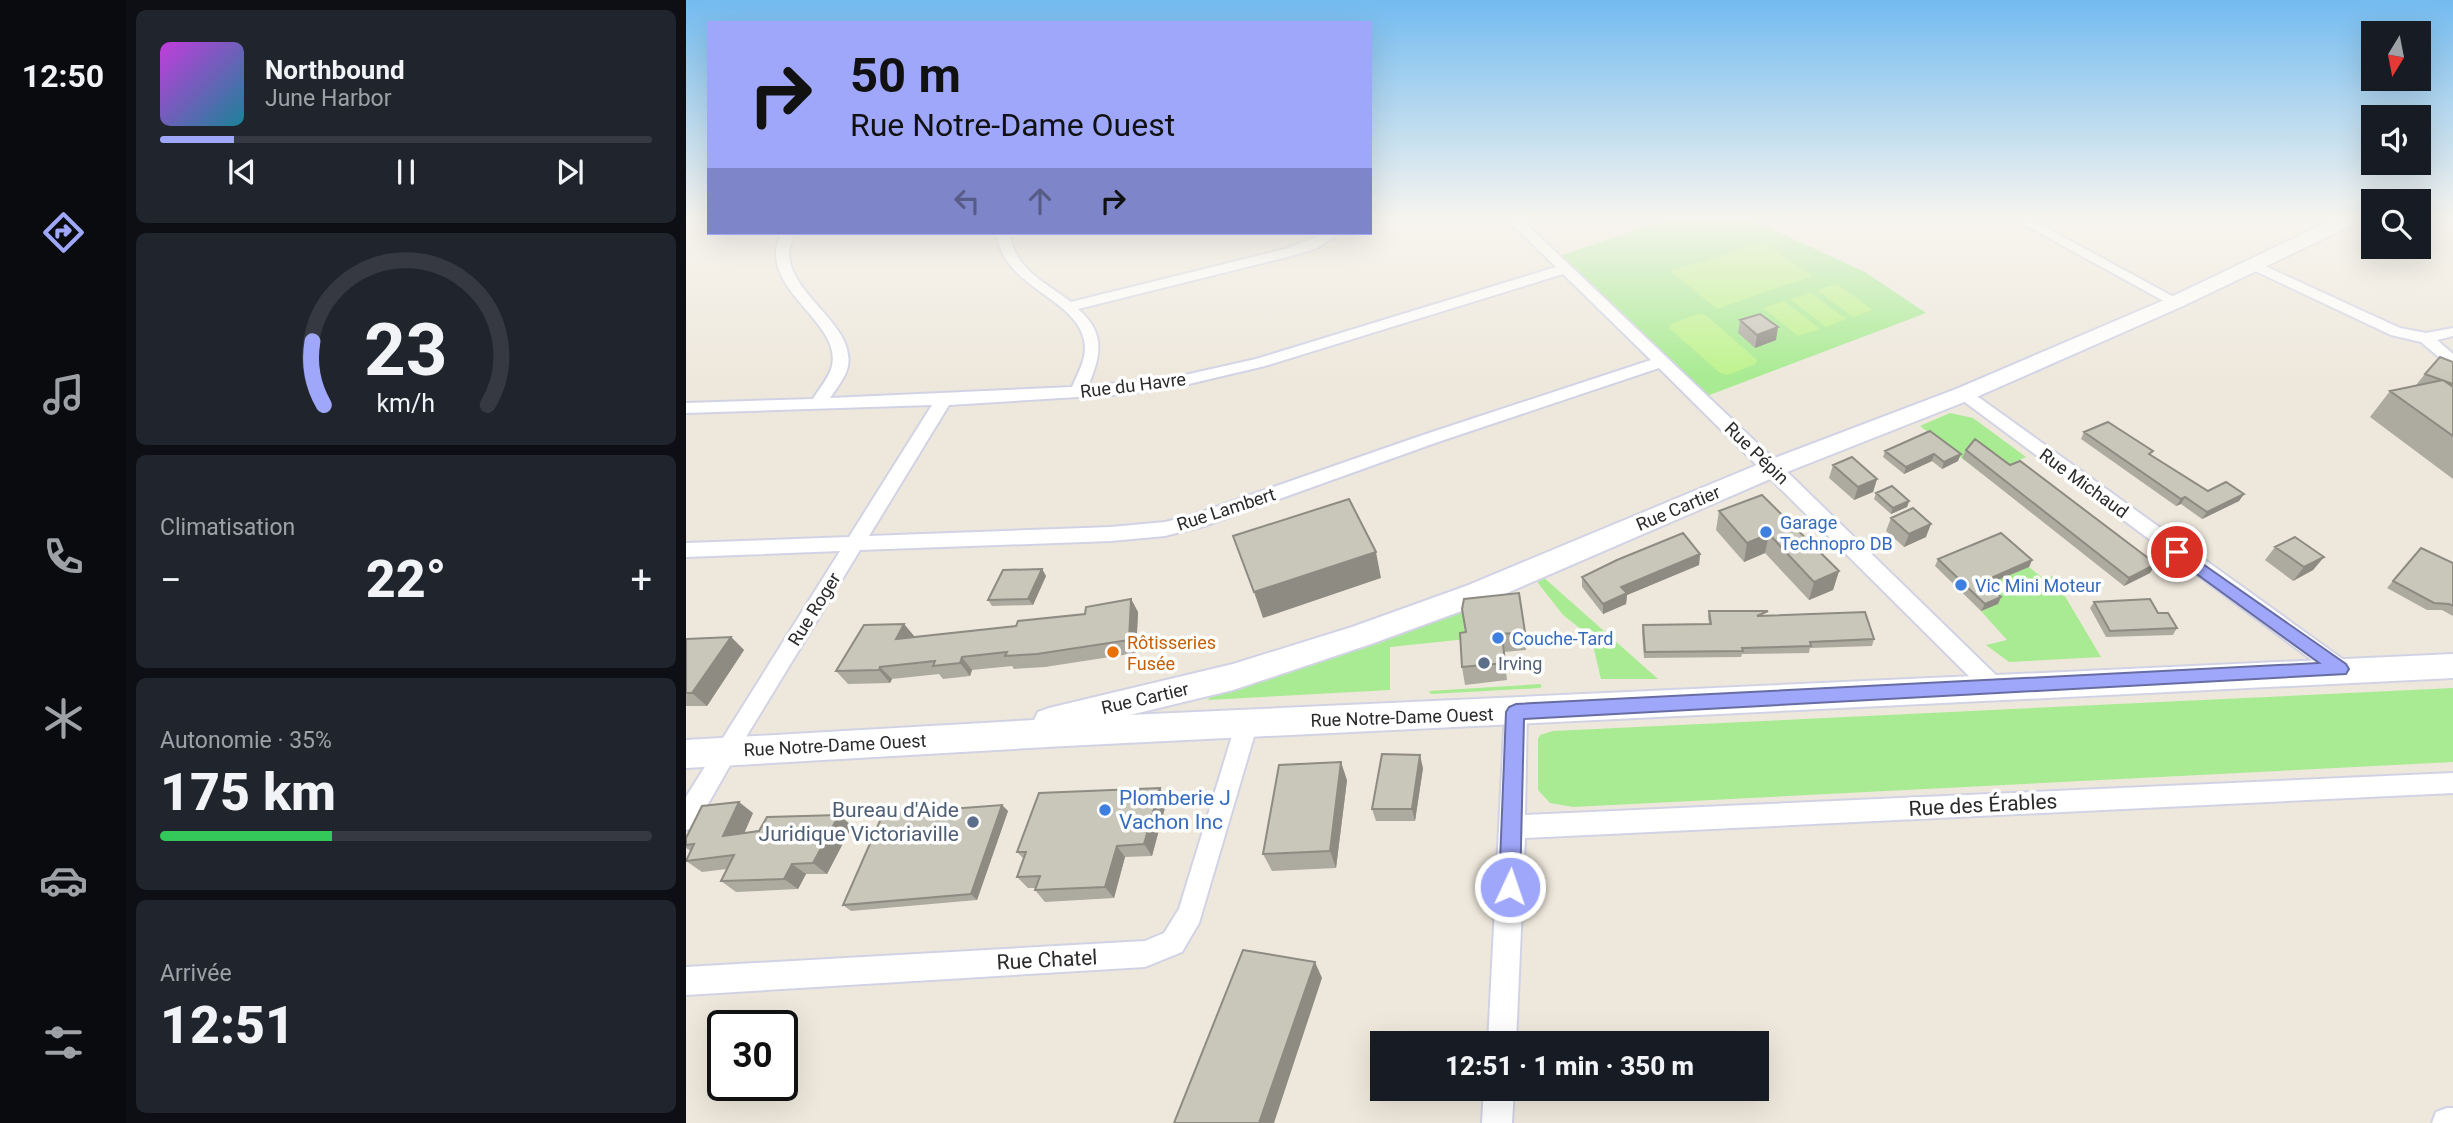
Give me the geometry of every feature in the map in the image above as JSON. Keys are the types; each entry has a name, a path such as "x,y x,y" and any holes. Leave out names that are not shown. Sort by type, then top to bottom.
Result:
{"street":[{"path":"787,272 803,300 839,346 841,364 818,404"},
{"path":"1025,272 1068,307 1090,333 1094,343 1078,392"},
{"path":"1068,307 1208,272"},
{"name":"Rue du Havre","path":"686,408 944,400 1078,392 1176,382 1260,363 1554,272"},
{"name":"Rue Pépin","path":"1569,272 1773,468 1996,689"},
{"path":"2120,272 2176,302"},
{"name":"Rue Cartier","path":"989,738 1233,677 1360,636 1476,594 1773,468 1964,394 2238,272"},
{"path":"2270,272 2396,332 2426,338 2453,332"},
{"path":"2426,338 2453,362"},
{"name":"Rue Lambert","path":"686,550 1111,534 1166,529 1197,521 1429,439 1662,362"},
{"name":"Rue Michaud","path":"1964,394 2340,669"},
{"name":"Rue Roger","path":"686,819 944,400"},
{"name":"Rue Notre-Dame Ouest","path":"686,754 1247,723 1996,689 2340,669 2453,666"},
{"path":"1503,1031 1516,712"},
{"name":"Rue Chatel","path":"686,981 1145,954 1173,943 1190,914 1247,723"},
{"name":"Rue des Érables","path":"1513,827 2453,783"},
{"path":"1497,1123 1498,1101"},
{"path":"2447,1123 2453,1123"}],"green space":[{"path":"1576,272 1866,272 1926,313 1707,396"},
{"path":"1673,272 1807,272 1812,276 1717,309"},
{"path":"1837,284 1873,310 1853,317 1817,290"},
{"path":"1811,293 1846,319 1826,327 1790,299"},
{"path":"1784,301 1820,329 1798,336 1763,308"},
{"path":"1698,314 1706,315 1757,360 1756,364 1728,375 1720,373 1669,328 1671,324"},
{"path":"1950,413 1973,418 2026,457 1981,473 1920,426"},
{"path":"2029,567 2044,579 2053,576 2101,657 2009,662 1986,645 2007,640 1981,611 1998,604 1981,587"},
{"path":"1542,576 1658,679 1601,679 1591,637 1563,615 1538,583 1538,578"},
{"path":"1503,597 1465,627 1467,639 1390,647 1390,690 1208,700 1210,697"},
{"path":"1540,684 1540,688 1431,694 1429,691"},
{"path":"2453,688 2453,762 1573,807 1550,803 1538,790 1538,739 1540,735 1553,731"}],"building":[{"path":"1760,314 1778,327 1757,335 1740,320"},
{"path":"2440,357 2453,362 2453,384 2425,374"},
{"path":"2443,380 2453,387 2453,436 2390,391"},
{"path":"2108,422 2153,451 2149,454 2208,491 2226,482 2244,494 2207,512 2185,497 2181,499 2084,432"},
{"path":"1930,431 1961,454 1944,462 1934,454 1906,467 1885,451"},
{"path":"1975,439 2010,465 2020,461 2156,564 2129,578 1966,450"},
{"path":"1852,457 1877,479 1858,487 1833,465"},
{"path":"1892,486 1909,501 1893,508 1876,493"},
{"path":"1762,495 1839,571 1814,582 1769,534 1747,543 1719,511"},
{"path":"1349,499 1376,552 1254,592 1233,536"},
{"path":"1913,508 1931,524 1909,534 1891,518"},
{"path":"1683,533 1700,554 1621,587 1627,593 1603,604 1582,577 1617,560"},
{"path":"2001,533 2032,560 1984,581 2001,597 1985,604 1938,559"},
{"path":"2295,537 2324,557 2304,567 2275,547"},
{"path":"2421,548 2453,563 2453,606 2434,603 2393,581"},
{"path":"1042,569 1028,599 988,600 1003,570"},
{"path":"1519,593 1525,632 1502,634 1505,663 1462,667 1460,633 1466,632 1462,609 1464,599"},
{"path":"1131,599 1129,640 1037,654 1005,656 1007,652 962,657 960,663 933,666 935,661 880,667 879,670 836,671 864,625 904,624 896,639 1016,626 1018,621 1085,614 1086,607"},
{"path":"2150,599 2158,613 2168,613 2177,628 2110,631 2094,602"},
{"path":"1709,611 1768,611 1757,616 1865,612 1874,639 1810,642 1811,646 1742,648 1743,651 1645,652 1643,625 1711,624"},
{"path":"731,637 692,693 686,693 686,639"},
{"path":"1382,754 1420,755 1412,809 1372,809"},
{"path":"1341,762 1330,851 1263,854 1279,765"},
{"path":"1160,788 1144,844 1117,846 1105,887 1035,890 1040,876 1017,877 1026,852 1017,852 1039,793"},
{"path":"739,802 723,836 759,831 767,817 839,815 813,863 792,864 784,879 721,881 734,855 686,861 694,844 686,845 686,838 702,806"},
{"path":"1002,805 971,894 843,905 883,814"},
{"path":"1243,950 1315,962 1259,1123 1174,1123"}],"place":[{"name":"Garage Technopro DB","path":"1766,532"},
{"name":"Vic Mini Moteur","path":"1961,585"},
{"name":"Couche-Tard","path":"1498,638"},
{"name":"Rôtisseries Fusée","path":"1113,652"},
{"name":"Irving","path":"1484,663"},
{"name":"Plomberie J Vachon Inc","path":"1105,810"},
{"name":"Bureau d'Aide Juridique Victoriaville","path":"973,822"}],"route":[{"path":"1510,887 1516,712 2340,669 2177,552"}]}
